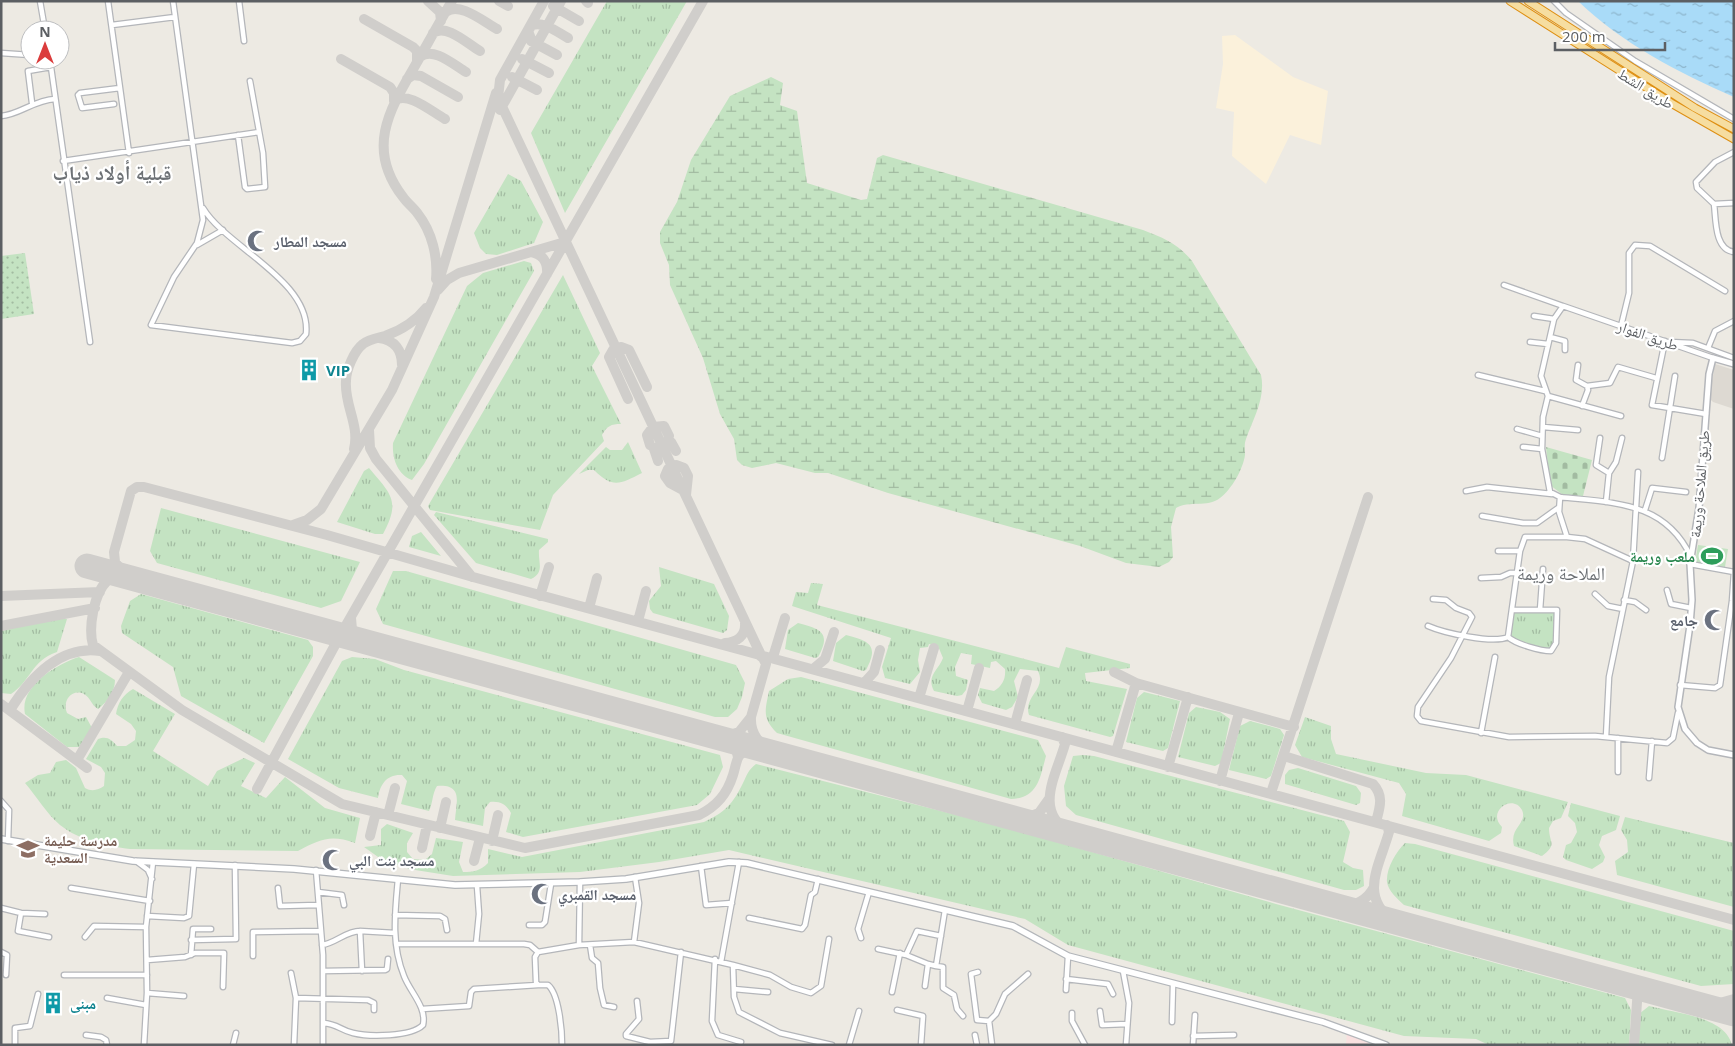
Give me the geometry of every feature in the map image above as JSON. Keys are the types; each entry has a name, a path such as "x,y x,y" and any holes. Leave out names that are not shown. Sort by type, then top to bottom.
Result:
{"highway":[{"name":"طريق الشط","path":"1510,1 1685,112 1734,139"},
{"name":"طريق الشط","path":"1528,1 1689,104 1734,129"}],"main road":[{"path":"1,839 136,861 316,870 477,886 551,884 635,877 739,862 818,879 1018,928 1068,956 1173,985 1323,1022 1372,1042 1386,1045"}],"street":[{"path":"40,1 43,20"},
{"path":"108,1 129,152"},
{"path":"173,1 203,208 202,227 194,248 177,272 151,325 292,342 300,341 304,337 306,329 300,308 291,292 277,276 214,223 203,208"},
{"path":"239,1 244,42"},
{"path":"1554,1 1566,13 1635,62 1734,119"},
{"path":"112,25 176,17"},
{"path":"1,53 20,54"},
{"path":"32,103 28,71 34,70"},
{"path":"51,70 90,342"},
{"path":"238,135 245,187 247,189 264,188 266,184 250,81"},
{"path":"114,104 82,108 78,95 80,93 120,88"},
{"path":"1,116 14,113 32,103 55,98"},
{"path":"63,161 259,132"},
{"path":"1734,152 1715,162 1696,182 1697,188 1714,204 1720,240 1726,250 1734,252"},
{"path":"1714,204 1734,203"},
{"path":"202,227 212,235"},
{"path":"194,248 212,235 223,230"},
{"path":"1621,326 1629,293 1629,253 1635,245 1650,246 1725,291"},
{"name":"طريق الفوار","path":"1504,285 1734,364"},
{"path":"1552,494 1548,490 1542,449 1546,393 1541,376 1554,319 1563,306"},
{"path":"1534,316 1554,319"},
{"path":"1708,348 1715,331 1734,321"},
{"path":"1550,337 1565,341 1564,350"},
{"path":"1706,414 1652,404 1656,378 1667,342 1685,341 1734,358"},
{"path":"1530,342 1548,344"},
{"name":"طريق الملاحة وريمة","path":"1678,714 1680,685 1691,608 1690,564 1698,519 1706,414 1713,358"},
{"path":"1578,365 1576,380 1587,386 1610,383 1616,367 1656,378"},
{"path":"1478,375 1546,393 1582,406 1620,416"},
{"path":"1662,458 1668,408 1675,376"},
{"path":"1582,406 1588,390 1587,386"},
{"path":"1543,427 1578,430"},
{"path":"1517,429 1542,436"},
{"path":"1600,438 1596,465 1609,473"},
{"path":"1606,502 1609,473 1616,462 1622,438"},
{"path":"1523,447 1542,449"},
{"path":"1606,737 1609,677 1633,561 1638,472"},
{"path":"1466,491 1487,487 1552,494 1560,497 1636,507 1646,510 1671,528 1691,557"},
{"path":"1646,510 1652,488 1686,492"},
{"path":"1560,497 1558,508 1567,537"},
{"path":"1482,516 1522,523 1537,523 1558,508"},
{"path":"1508,637 1520,551 1525,537 1567,537 1590,541 1633,561"},
{"path":"1498,551 1520,551"},
{"path":"1680,685 1719,687 1733,601 1734,572 1690,564"},
{"path":"1540,610 1543,569"},
{"path":"1481,578 1501,577 1510,573 1518,573"},
{"path":"1666,590 1671,604 1691,608"},
{"path":"1595,594 1608,606 1623,609"},
{"path":"1433,598 1446,600 1456,608 1470,614 1471,619 1464,635 1418,707 1416,716 1421,721 1481,733 1535,738 1606,737 1667,743 1672,741 1678,714"},
{"path":"1624,600 1635,602 1646,610"},
{"path":"1508,637 1517,643 1529,645 1538,651 1553,650 1556,641 1557,611 1513,610"},
{"path":"1428,626 1464,635 1502,639 1508,637"},
{"path":"1481,733 1495,657"},
{"path":"1678,714 1684,729 1697,743 1708,750 1734,756"},
{"path":"1618,738 1618,772"},
{"path":"1648,778 1652,741"},
{"path":"1,801 9,810 8,840"},
{"path":"136,861 148,870 152,880"},
{"path":"144,1045 147,993 146,927 153,862"},
{"path":"721,962 739,862"},
{"path":"147,916 184,918 189,916 194,864"},
{"path":"192,940 236,939 235,865"},
{"path":"701,866 706,905 732,903"},
{"path":"316,870 322,946 323,1045"},
{"path":"634,942 635,919 639,903 635,877"},
{"path":"323,1023 335,1024 344,1030 356,1034 413,1032 423,1025 422,1009 403,974 396,944 395,914 398,879"},
{"path":"748,918 802,929 805,925 810,895 815,892 818,879"},
{"path":"579,945 580,882"},
{"path":"529,925 542,925 544,922 551,884"},
{"path":"476,944 479,914 477,886"},
{"path":"70,888 150,901"},
{"path":"278,888 280,906 318,905"},
{"path":"318,892 342,895 344,905"},
{"path":"861,938 858,929 869,892"},
{"path":"1,908 45,914"},
{"path":"936,966 945,910"},
{"path":"21,912 18,931 49,937"},
{"path":"395,914 440,916 445,919 447,930"},
{"path":"85,937 94,926 146,927"},
{"path":"191,955 194,928 211,929"},
{"path":"906,955 917,931 921,930 941,936"},
{"path":"253,956 253,932 320,931"},
{"path":"322,946 330,944 352,931 395,933"},
{"path":"360,931 362,970"},
{"path":"538,952 579,945 634,942 715,960 770,975 784,984 811,994 821,986 829,939"},
{"path":"396,944 524,944 530,945 538,952"},
{"path":"590,945 592,958 598,963 604,1006 614,1007"},
{"path":"878,949 900,953 928,964 943,967 943,988 954,995 957,1009 963,1016"},
{"path":"1,952 7,956 6,975"},
{"path":"538,952 535,957 535,976 538,985"},
{"path":"636,1001 639,1019 626,1036 657,1043 671,1041 681,952"},
{"path":"147,960 224,953 223,987"},
{"path":"892,992 900,953"},
{"path":"1066,990 1068,956"},
{"path":"323,971 387,970 388,959"},
{"path":"715,960 712,1023 718,1035 741,1042"},
{"path":"925,986 928,964"},
{"path":"733,965 734,989 738,1012 780,1033 832,1045"},
{"path":"1123,971 1129,1003 1126,1045"},
{"path":"978,972 971,974 977,1020 989,1021 996,1014 1005,994 1028,974"},
{"path":"291,973 296,998 294,1045"},
{"path":"64,975 147,975"},
{"path":"1066,979 1108,984 1113,994"},
{"path":"422,1009 469,1006 471,992 474,989 548,985 551,988 558,1010 562,1045"},
{"path":"1172,1022 1173,985"},
{"path":"734,989 768,992"},
{"path":"147,993 184,996"},
{"path":"15,1045 15,1028 30,1026 38,994"},
{"path":"108,998 146,1005"},
{"path":"296,998 371,1001 374,1003 374,1010"},
{"path":"897,1010 922,1016 921,1045"},
{"path":"848,1045 859,1011"},
{"path":"1100,1012 1102,1025 1127,1024"},
{"path":"1072,1013 1072,1021 1085,1045"},
{"path":"1193,1045 1194,1015"},
{"path":"989,1021 992,1045"},
{"path":"233,1045 236,1032"},
{"path":"975,1035 977,1045"},
{"path":"1193,1036 1234,1035"},
{"path":"86,1036 101,1037 106,1040 107,1045"}],"shaded area":[{"path":"1235,35 1293,77 1328,91 1321,145 1290,135 1266,184 1232,156 1234,112 1216,108 1223,64 1222,36"},
{"path":"1715,364 1734,370 1734,409 1713,402 1709,398"},
{"path":"1347,1031 1369,1042 1369,1045 1346,1045"}],"green space":[{"path":"607,1 687,1 565,213 531,133"},
{"path":"771,77 783,83 780,105 797,111 807,183 861,200 867,199 877,158 883,155 1143,230 1170,242 1192,261 1261,375 1262,392 1245,441 1244,460 1233,484 1215,501 1187,504 1176,508 1171,527 1173,557 1169,562 1159,567 1126,563 1080,546 888,493 828,473 815,473 776,463 752,468 742,465 737,460 734,439 720,414 703,358 670,285 669,265 660,243 660,232 677,202 691,160 730,96"},
{"path":"508,174 521,181 543,222 534,243 497,255 486,254 480,248 474,233"},
{"path":"25,253 34,314 1,319 1,256"},
{"path":"524,261 531,263 534,271 424,464 412,480 399,470 393,454 393,443 467,286 483,273"},
{"path":"563,275 600,353 592,366 621,424 612,425 606,429 602,435 604,441 553,495 540,530 430,510 428,506"},
{"path":"628,442 642,473 617,483 606,480 594,470 588,470 579,474 606,447 610,450 622,450"},
{"path":"1546,447 1592,460 1583,496 1563,495 1550,485"},
{"path":"369,468 391,498 392,513 383,534 375,534 337,522 364,471"},
{"path":"161,508 360,562 341,601 321,608 157,563 150,551"},
{"path":"436,512 548,539 548,542 539,550 540,567 538,573 531,579 476,563 434,515"},
{"path":"421,532 441,556 409,547 412,536"},
{"name":"ملعب وريمة","path":"1698,545 1728,549 1725,567 1695,563"},
{"path":"659,567 714,584 729,616 727,630 723,633 653,613 650,609 649,601 661,586"},
{"path":"393,571 406,571 736,665 745,683 742,697 737,709 728,717 715,717 383,624 376,609"},
{"path":"811,583 823,584 817,605 1059,668 1066,647 1130,664 1130,668 1085,673 1086,681 1127,689 1113,736 1110,737 1029,715 1029,703 1040,683 1038,671 1020,669 1014,681 1018,697 1012,707 1006,710 982,703 978,695 980,688 994,691 1003,682 1005,669 996,661 991,662 990,668 971,664 972,655 961,653 955,667 956,676 968,680 966,690 962,695 957,696 934,691 932,686 932,677 943,658 938,646 929,644 928,647 920,648 918,660 920,672 910,684 885,678 882,667 891,638 792,606 796,592 808,593"},
{"path":"141,594 308,640 313,647 313,656 264,743 181,696 173,667 122,633 121,626 130,601"},
{"path":"1555,609 1556,643 1551,651 1517,643 1508,637 1513,610"},
{"path":"58,617 67,619 57,652 48,656 36,666 18,689 11,694 1,693 1,631"},
{"path":"798,623 812,627 822,633 824,642 818,657 815,658 785,649 788,630"},
{"path":"846,635 860,639 870,645 872,654 866,670 863,671 833,661 836,643"},
{"path":"79,657 115,680 115,684 110,696 98,709 84,694 75,693 69,697 66,705 67,713 78,719 86,717 92,728 79,747 67,747 25,714 25,704 28,694 42,678 60,665"},
{"path":"352,657 375,659 404,670 720,755 723,767 710,794 697,805 523,837 506,832 511,813 505,805 497,802 490,802 485,808 483,826 455,820 457,801 455,791 446,786 437,786 429,811 401,804 407,781 402,775 388,778 380,788 378,798 339,788 288,759 342,661"},
{"path":"801,677 1038,740 1046,756 1039,779 1032,791 1027,795 1011,799 777,733 769,723 766,714 769,691 788,679"},
{"path":"133,689 175,714 153,751 208,786 217,771 244,758 255,763 241,786 266,798 285,777 325,808 360,818 355,843 332,838 313,843 298,851 130,849 94,842 68,831 51,816 25,783 38,775 50,773 56,762 66,760 76,768 85,788 95,790 104,786 105,773 101,767 86,759 98,739 109,739 117,746 126,746 135,740 136,731 131,724 116,714 122,699"},
{"path":"1144,692 1180,701 1168,748 1163,751 1126,742 1137,698"},
{"path":"1196,707 1220,712 1230,719 1221,763 1215,766 1178,757 1189,713"},
{"path":"1305,717 1331,726 1331,739 1336,754 1426,773 1466,775 1568,802 1561,818 1553,821 1549,828 1552,843 1550,849 1542,856 1514,846 1514,834 1523,819 1523,815 1518,805 1513,803 1503,806 1499,810 1497,815 1502,827 1501,833 1489,841 1402,816 1406,794 1399,783 1302,757 1295,745"},
{"path":"1250,721 1280,729 1284,735 1271,776 1266,779 1229,770 1240,726"},
{"path":"1073,756 1094,756 1344,821 1350,832 1343,862 1353,868 1363,870 1364,886 1356,890 1344,890 1076,815 1066,806 1064,786"},
{"path":"756,764 1004,827 1276,904 1625,998 1631,1010 1629,1045 1489,1045 1476,1039 1404,1036 1068,945 1025,919 729,850 659,862 580,872 453,876 409,869 381,859 364,847 381,845 381,829 387,824 413,833 407,843 407,852 413,859 425,860 432,854 436,838 463,842 459,862 463,872 474,871 488,863 488,849 522,857 704,822 717,815 736,797 749,771"},
{"path":"1298,768 1356,786 1361,793 1360,803 1356,805 1285,784 1285,775 1289,770"},
{"path":"1571,803 1620,816 1616,830 1602,836 1599,845 1605,857 1603,862 1592,869 1566,860 1563,857 1566,845 1571,843 1577,832 1575,823 1568,816"},
{"path":"1625,817 1734,843 1734,907 1617,875 1615,861 1628,852 1627,840 1621,830"},
{"path":"1405,843 1415,844 1734,931 1734,984 1701,986 1404,905 1391,892 1387,877 1392,861"},
{"path":"1649,1006 1697,1017 1709,1022 1720,1028 1727,1035 1732,1045 1638,1045 1639,1014"}],"water":[{"path":"1578,1 1734,1 1734,97 1692,78 1632,44 1613,31"}],"taxiway":[{"path":"428,1 440,12 441,21"},
{"path":"436,279 435,254 427,229 392,179 385,162 384,145 390,113 452,1"},
{"path":"499,1 508,6"},
{"path":"544,1 500,80 498,98 761,655"},
{"path":"500,110 561,1"},
{"path":"257,789 341,634 703,1"},
{"path":"553,6 579,21"},
{"path":"446,12 451,9 458,9 472,14 497,29"},
{"path":"364,19 413,47 417,51 417,62"},
{"path":"532,41 528,31 532,25 537,24 550,28 568,38"},
{"path":"433,33 438,31 450,32 480,51"},
{"path":"531,41 557,55"},
{"path":"420,57 425,54 437,55 466,72"},
{"path":"341,59 390,87 394,93 394,101"},
{"path":"522,59 549,73"},
{"path":"407,79 413,75 421,76 458,97"},
{"path":"512,77 537,90"},
{"path":"293,525 307,520 321,509 392,390 434,297 496,93"},
{"path":"394,101 399,98 412,100 445,119"},
{"path":"438,290 447,280 459,273 565,242"},
{"path":"531,252 544,259 547,266 547,274"},
{"path":"354,449 354,423 346,390 347,372 351,361 365,342 403,328 426,308"},
{"path":"379,338 393,343 399,350 402,365"},
{"path":"628,399 609,357 613,350 621,347 629,350 647,387"},
{"path":"650,445 647,435 653,427 664,426 669,436"},
{"path":"369,430 370,448 376,459 472,577"},
{"path":"658,461 654,449 664,442 671,442 676,451"},
{"path":"683,490 670,483 665,476 668,469 676,465 684,468 688,476 686,495"},
{"path":"126,576 115,562 114,552 131,491 137,487 144,487 327,535 473,577 1734,920"},
{"path":"1271,793 1368,497"},
{"path":"540,596 549,567"},
{"path":"126,576 109,579 102,586 93,611 91,630 93,645 182,710 342,804 525,848 699,815 711,808 724,794 731,782 739,756 745,751 756,747"},
{"path":"589,608 597,578"},
{"path":"638,621 646,591"},
{"path":"1,596 100,592"},
{"path":"1,626 95,608"},
{"path":"351,618 352,630 362,639"},
{"path":"773,657 785,618"},
{"path":"725,643 740,638 744,631 745,623"},
{"path":"813,669 825,659 834,632"},
{"path":"919,698 934,648"},
{"path":"10,710 27,686 47,666 71,653 85,650 100,651"},
{"path":"864,683 874,672 880,650"},
{"path":"751,717 766,664 758,654"},
{"path":"967,711 979,668"},
{"path":"77,760 129,672"},
{"path":"1114,672 1136,683 1294,727"},
{"path":"1015,724 1027,680"},
{"path":"1116,752 1136,683"},
{"path":"1168,767 1188,697"},
{"path":"1,704 87,768"},
{"path":"1220,781 1239,713"},
{"path":"722,738 739,732 751,717 754,734 764,746 774,753"},
{"path":"1062,737 1065,744 1053,780 1050,804 1052,814 1059,824 1070,833"},
{"path":"728,740 736,749 738,757"},
{"path":"1284,756 1373,784 1380,797 1380,807 1376,822"},
{"path":"388,815 395,788"},
{"path":"1021,820 1039,813 1049,799"},
{"path":"440,828 446,802"},
{"path":"370,836 376,812"},
{"path":"492,841 498,815"},
{"path":"422,848 427,825"},
{"path":"1387,825 1389,832 1377,869 1374,891 1383,911 1393,921"},
{"path":"474,861 480,838"},
{"path":"1340,907 1360,902 1368,896 1374,887"},
{"path":"1634,1045 1638,988"},
{"path":"1709,1006 1734,999"}],"runway":[{"path":"87,566 1734,1014"}],"place":[{"name":"مسجد المطار","path":"258,241"},
{"name":"VIP","path":"309,370"},
{"name":"ملعب وريمة","path":"1712,556"},
{"name":"جامع","path":"1715,620"},
{"name":"مدرسة حليمة السعدية","path":"28,849"},
{"name":"مسجد بنت البي","path":"333,860"},
{"name":"مسجد القمبري","path":"542,894"},
{"name":"مبنى","path":"53,1003"}],"district":[{"name":"قبلية أولاد ذياب","path":"112,172"},
{"name":"الملاحة وريمة","path":"1561,573"}]}
